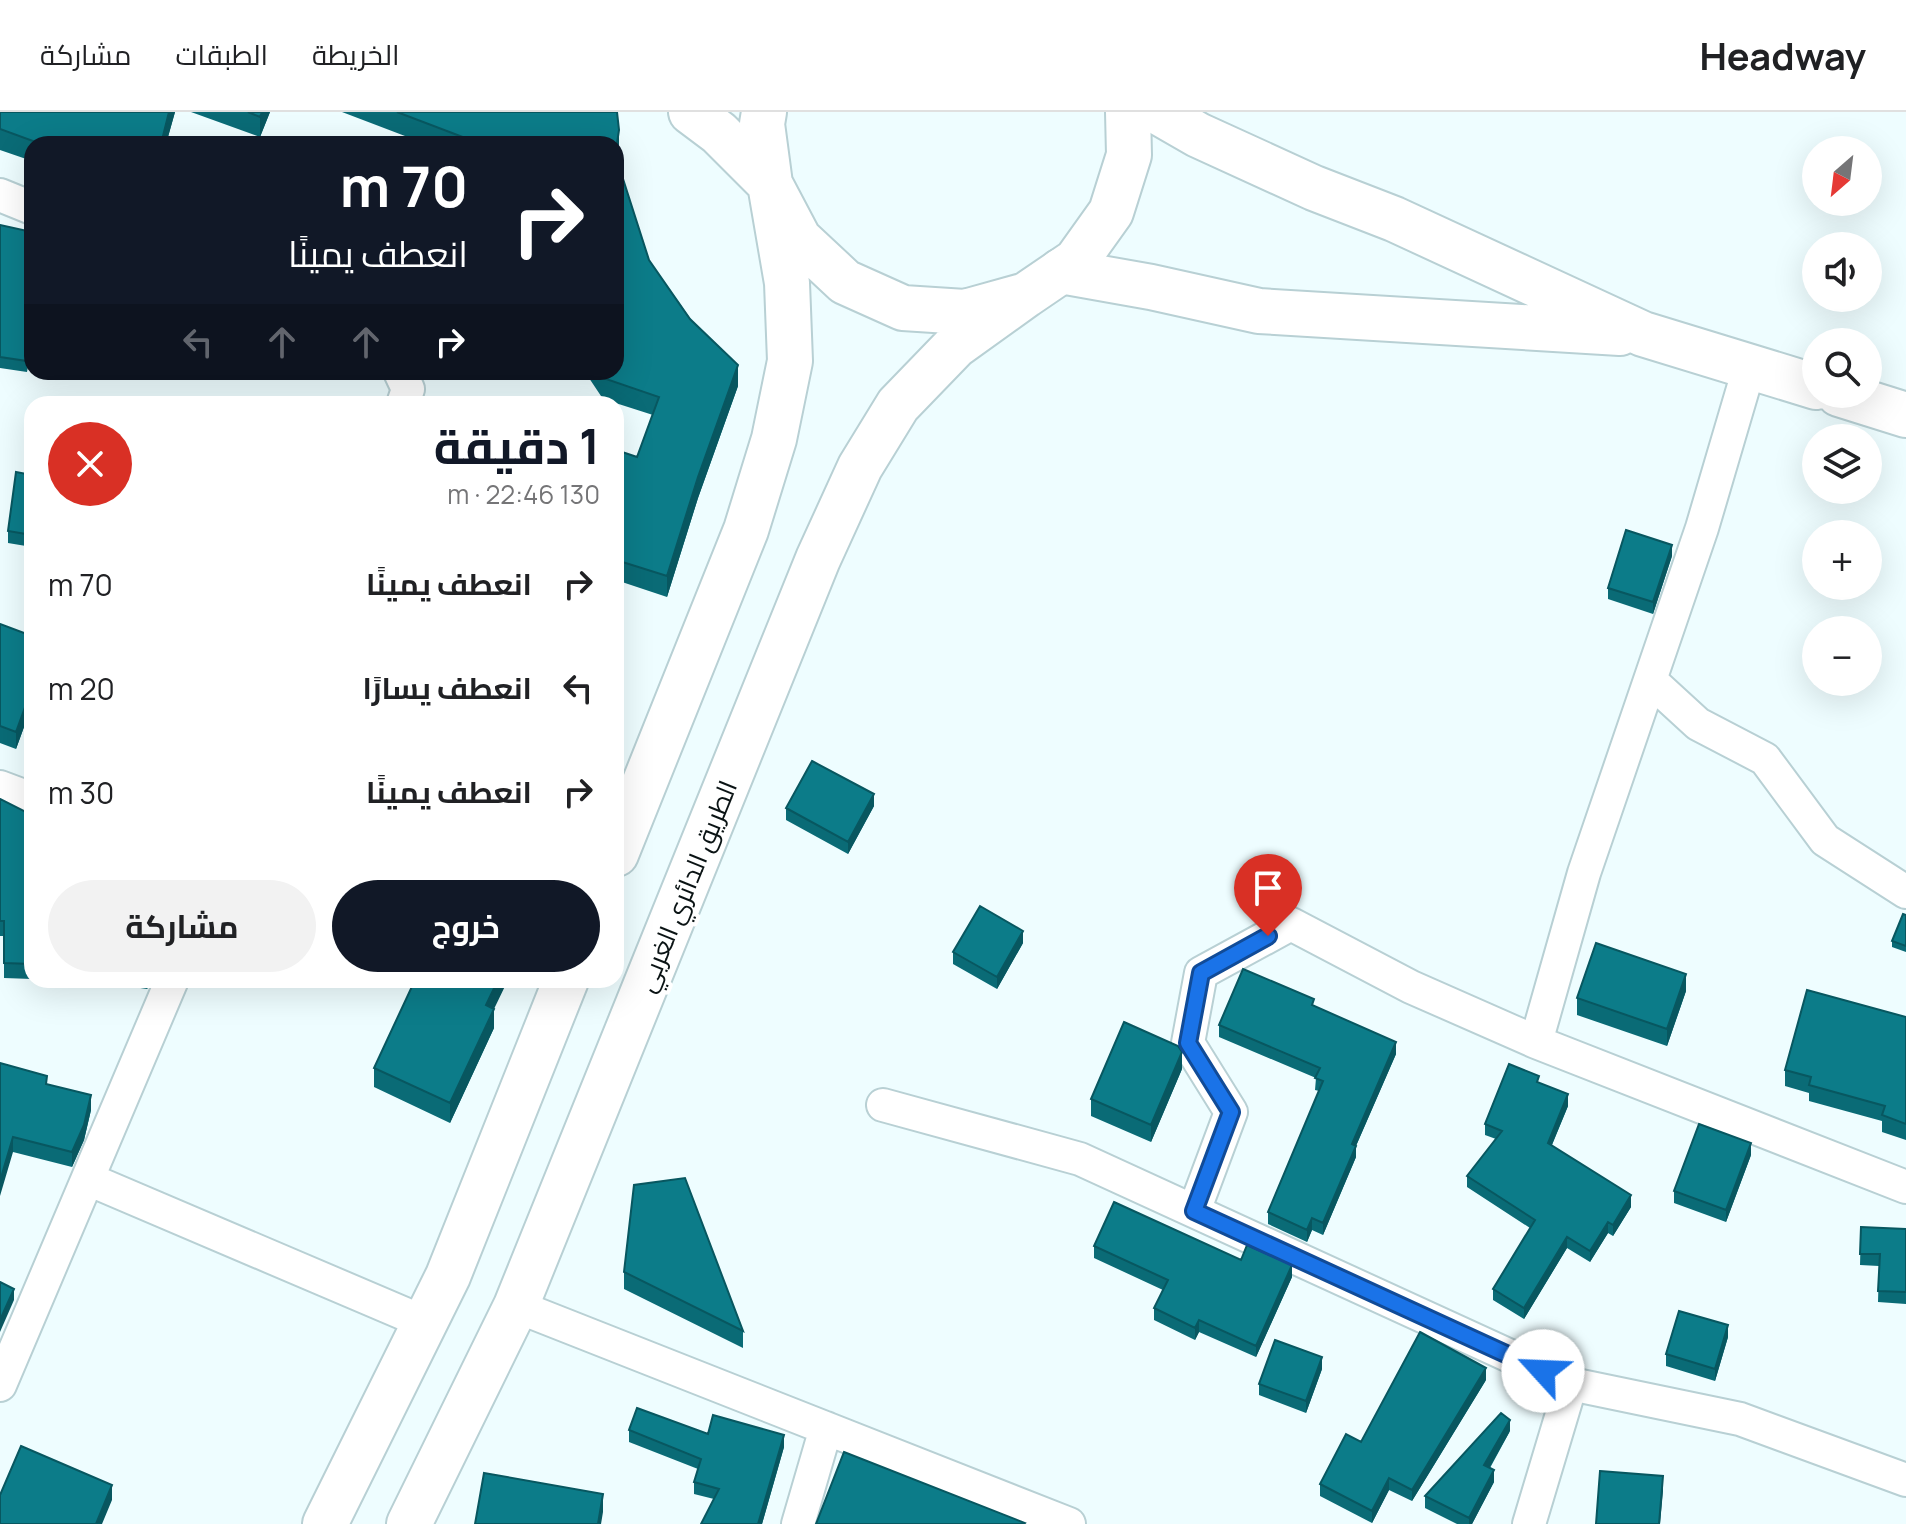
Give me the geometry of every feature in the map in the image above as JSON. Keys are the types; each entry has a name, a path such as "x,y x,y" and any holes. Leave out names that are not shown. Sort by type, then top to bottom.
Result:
{"main road":[{"path":"691,112 719,133 770,184 799,239 822,261 845,282 903,308 965,312 1043,283 1151,287 1259,311 1643,334"},
{"path":"624,834 746,530 774,439 790,361 787,283 770,184 762,124 764,112"},
{"name":"الطريق الدائري الغربي","path":"409,1524 516,1306 818,559 860,467 898,405 955,346 1076,261 1111,212 1129,155 1128,112"},
{"path":"1158,112 1198,135 1314,188 1394,219 1643,334 1802,382"},
{"path":"1882,407 1906,415"},
{"path":"325,1524 448,1276 563,988"}],"street":[{"path":"0,195 24,205"},
{"path":"1536,1042 1584,873 1702,528 1750,365"},
{"path":"1650,680 1698,724 1765,759 1825,840 1906,892"},
{"path":"0,787 24,796"},
{"path":"1194,1211 1231,1112 1188,1043 1201,973 1291,924 1411,987 1536,1042 1906,1187"},
{"path":"0,1385 169,988"},
{"path":"883,1105 1080,1159 1571,1384 1740,1419 1906,1480"},
{"path":"88,1179 426,1323"},
{"path":"516,1306 1069,1524"},
{"path":"1529,1524 1571,1384"},
{"path":"798,1524 826,1428"}],"building":[{"path":"0,112 169,112 163,136 24,138 0,129"},
{"path":"397,112 617,112 619,130 618,136 460,136"},
{"path":"624,182 649,260 690,319 738,365 667,576 624,563 624,453 637,457 659,397 609,380 624,380"},
{"path":"0,225 24,230 24,361 0,357"},
{"path":"16,472 24,474 24,534 8,531"},
{"path":"1626,530 1672,545 1653,602 1608,588"},
{"path":"0,624 24,633 24,710 16,732 0,726"},
{"path":"812,761 874,794 848,842 786,808"},
{"path":"0,799 24,811 24,964 4,963 4,921 0,921"},
{"path":"980,906 1023,931 997,977 953,952"},
{"path":"1903,914 1906,915 1906,946 1892,941"},
{"path":"1596,943 1686,974 1667,1029 1577,998"},
{"path":"1243,969 1314,999 1312,1005 1396,1042 1352,1144 1356,1146 1323,1223 1312,1218 1307,1230 1268,1212 1323,1081 1315,1078 1320,1068 1219,1025"},
{"path":"411,988 494,988 486,1005 494,1009 450,1103 374,1068"},
{"path":"1807,990 1906,1017 1906,1124 1882,1115 1885,1106 1809,1085 1811,1077 1785,1070"},
{"path":"1124,1022 1178,1046 1182,1052 1151,1125 1091,1099"},
{"path":"0,1063 47,1076 46,1084 91,1095 84,1125 72,1152 13,1137 0,1181"},
{"path":"1509,1064 1539,1076 1537,1082 1568,1094 1548,1143 1631,1195 1613,1225 1608,1222 1590,1251 1567,1237 1524,1308 1493,1289 1535,1220 1467,1176 1502,1131 1485,1124"},
{"path":"1699,1124 1751,1143 1726,1210 1674,1191"},
{"path":"685,1178 743,1331 624,1272 634,1185"},
{"path":"1114,1202 1241,1260 1247,1245 1292,1265 1256,1346 1199,1320 1195,1328 1154,1308 1168,1280 1094,1246"},
{"path":"1861,1227 1906,1229 1906,1292 1878,1291 1880,1254 1860,1254"},
{"path":"0,1282 14,1289 0,1320"},
{"path":"1679,1311 1728,1325 1715,1369 1666,1354"},
{"path":"1420,1332 1486,1368 1412,1490 1389,1478 1372,1511 1320,1484 1346,1434 1361,1442"},
{"path":"1275,1340 1322,1357 1306,1401 1259,1384"},
{"path":"637,1408 708,1434 713,1415 784,1435 758,1524 701,1524 719,1489 694,1482 701,1459 629,1430"},
{"path":"1501,1413 1510,1420 1484,1465 1494,1470 1469,1518 1425,1496"},
{"path":"21,1446 112,1485 96,1524 0,1524 0,1495"},
{"path":"844,1452 1025,1523 816,1524"},
{"path":"1600,1471 1663,1476 1659,1524 1596,1524"},
{"path":"484,1473 603,1494 598,1524 475,1524"}],"route":[{"path":"1268,936 1201,973 1188,1043 1231,1112 1194,1211 1543,1371"}]}
